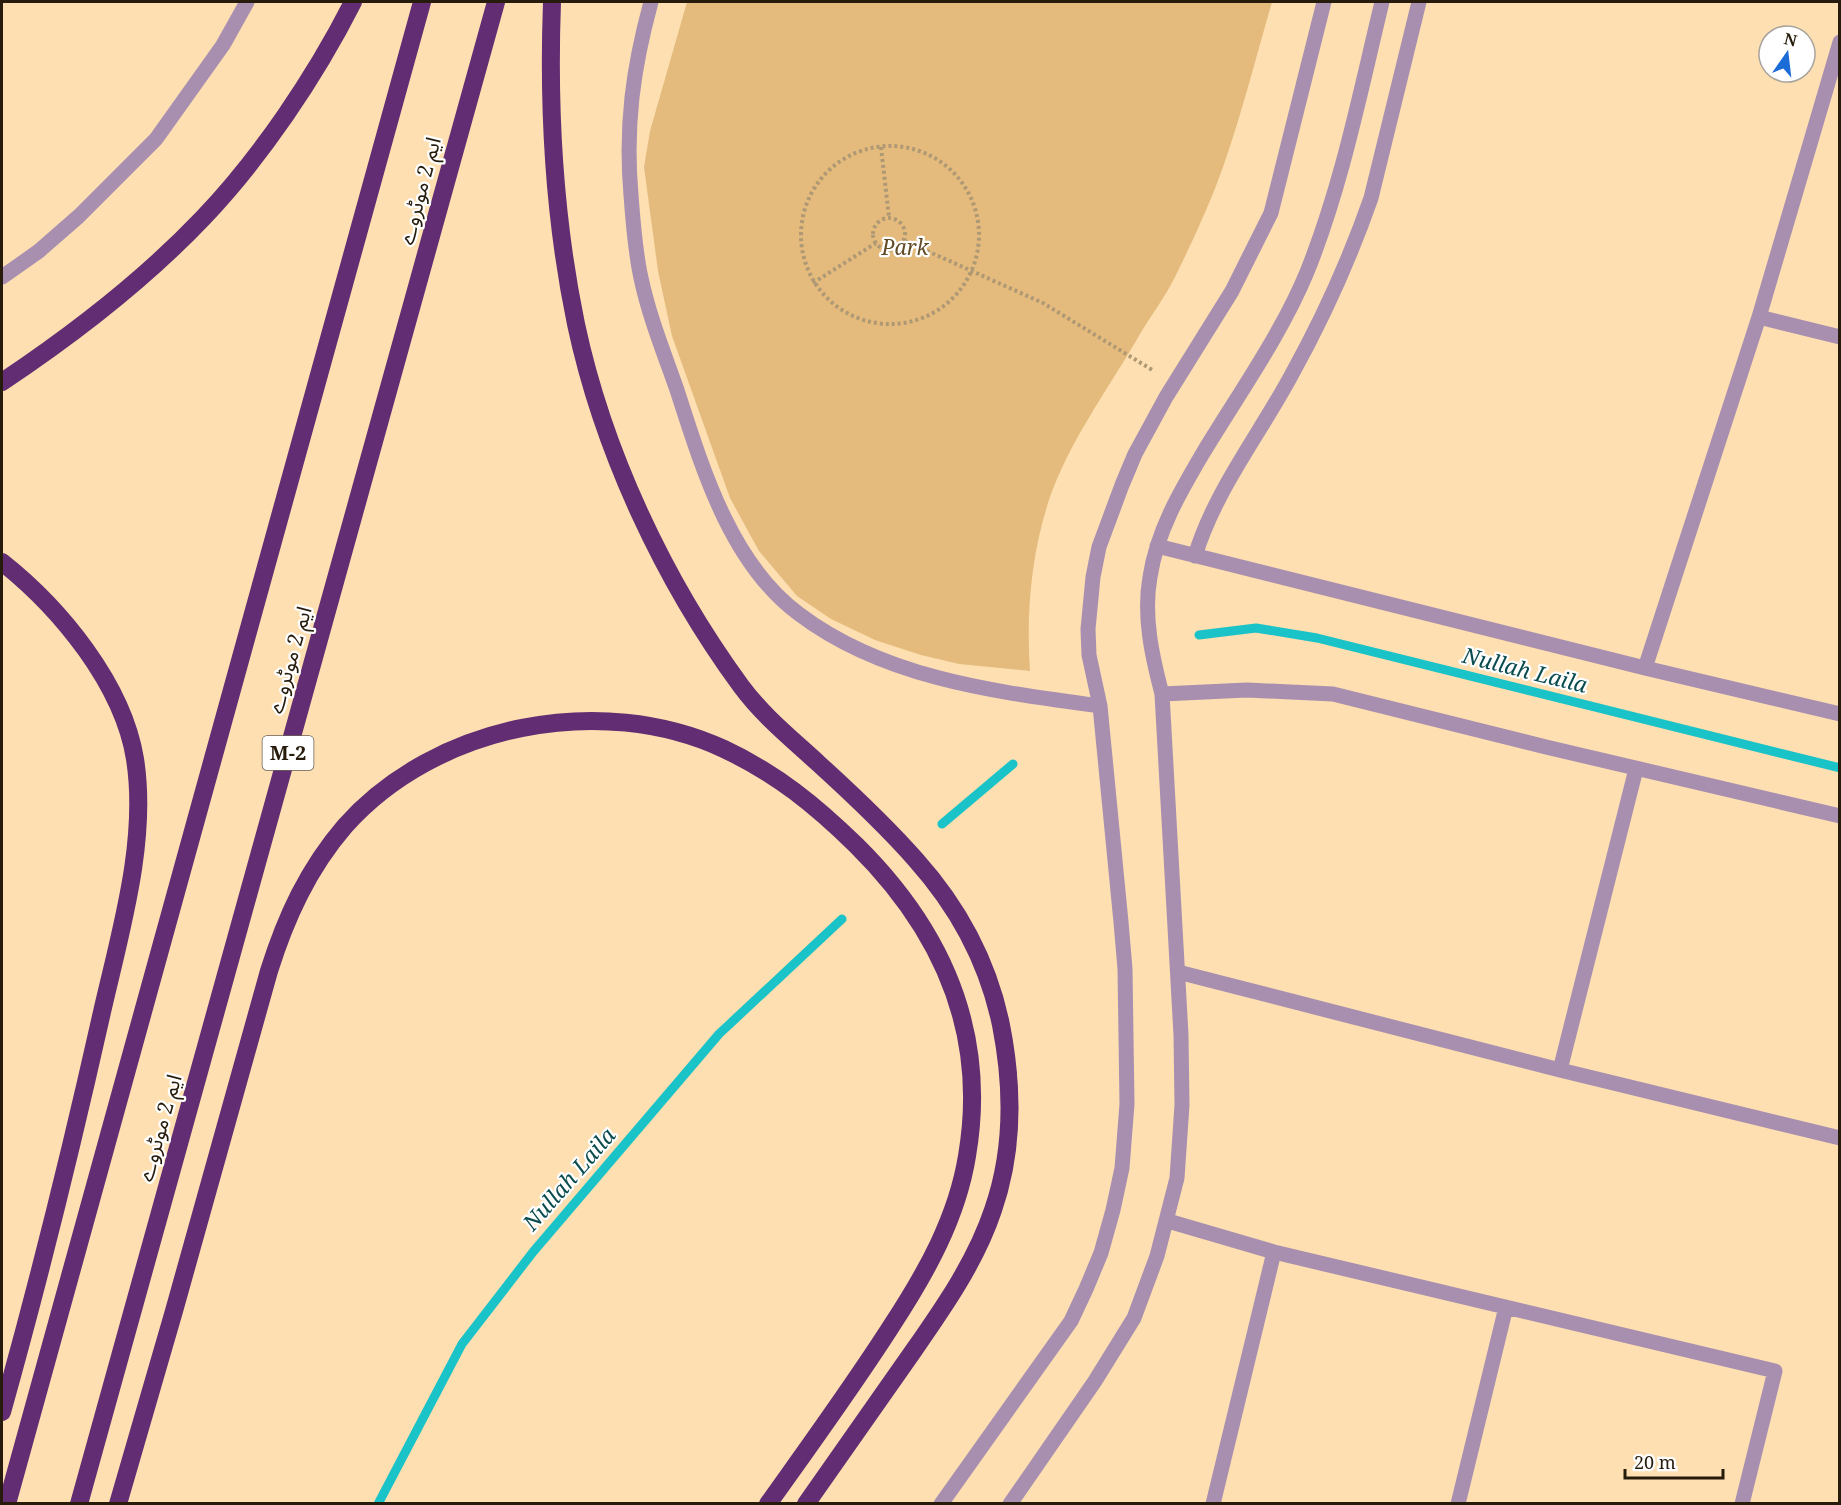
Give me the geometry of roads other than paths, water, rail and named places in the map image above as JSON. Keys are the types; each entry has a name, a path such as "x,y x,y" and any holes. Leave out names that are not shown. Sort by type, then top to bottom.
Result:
{"highway":[{"path":"2,382 58,344 111,303 202,218 242,173 278,124 341,26 353,2"},
{"path":"7,1503 422,2"},
{"name":"ایم 2 موٹروے","path":"79,1503 496,2"},
{"path":"552,2 551,79 554,156 560,229 571,298 582,349 603,421 646,524 684,601 744,689 785,734 838,782 917,860 954,909 966,928 988,976 1004,1039 1010,1093 1007,1152 993,1210 980,1243 931,1326 806,1503"},
{"path":"2,562 56,612 77,636 100,673 128,732 135,758 137,794 135,846 120,934 45,1250 2,1412"},
{"path":"118,1503 273,959 284,925 320,859 346,825 376,797 408,774 442,755 484,738 524,728 562,721 601,721 639,724 670,731 722,748 792,788 819,809 873,861 910,907 942,959 955,990 964,1022 971,1062 971,1124 967,1158 948,1224 917,1286 883,1339 768,1503"}],"street":[{"path":"2,277 39,251 79,216 156,140 223,45 247,2"},
{"path":"651,2 635,63 630,107 630,192 641,278 696,448 715,497 736,541 765,581 798,613 834,637 873,656 917,672 1008,694 1100,706"},
{"path":"940,1503 1071,1321 1101,1253 1113,1209 1122,1168 1127,1104 1125,969 1100,706 1089,655 1089,604 1099,547 1135,454 1232,291 1271,213 1324,2"},
{"path":"1010,1503 1095,1381 1134,1318 1168,1221 1177,1178 1182,1105 1178,972 1162,694 1148,623 1149,578 1168,516 1264,355 1306,275 1336,192 1382,2"},
{"path":"1195,556 1207,522 1292,374 1361,227 1371,198 1419,2"},
{"path":"1646,668 1759,317 1839,42"},
{"path":"1759,317 1839,337"},
{"path":"1157,546 1839,714"},
{"path":"1162,694 1247,690 1333,694 1636,769 1839,816"},
{"path":"1560,1070 1636,769"},
{"path":"1178,972 1560,1070 1839,1138"},
{"path":"1168,1221 1274,1252 1775,1371 1742,1503"},
{"path":"1213,1503 1274,1252"},
{"path":"1458,1503 1506,1307"}],"waterway":[{"name":"Nullah Laila","path":"1199,635 1256,628 1317,638 1840,768"},
{"name":"Nullah Laila","path":"942,824 1013,764"},
{"name":"Nullah Laila","path":"378,1504 462,1344 533,1252 719,1034 842,919"}],"park label":[{"name":"Park","path":"905,248"}]}
